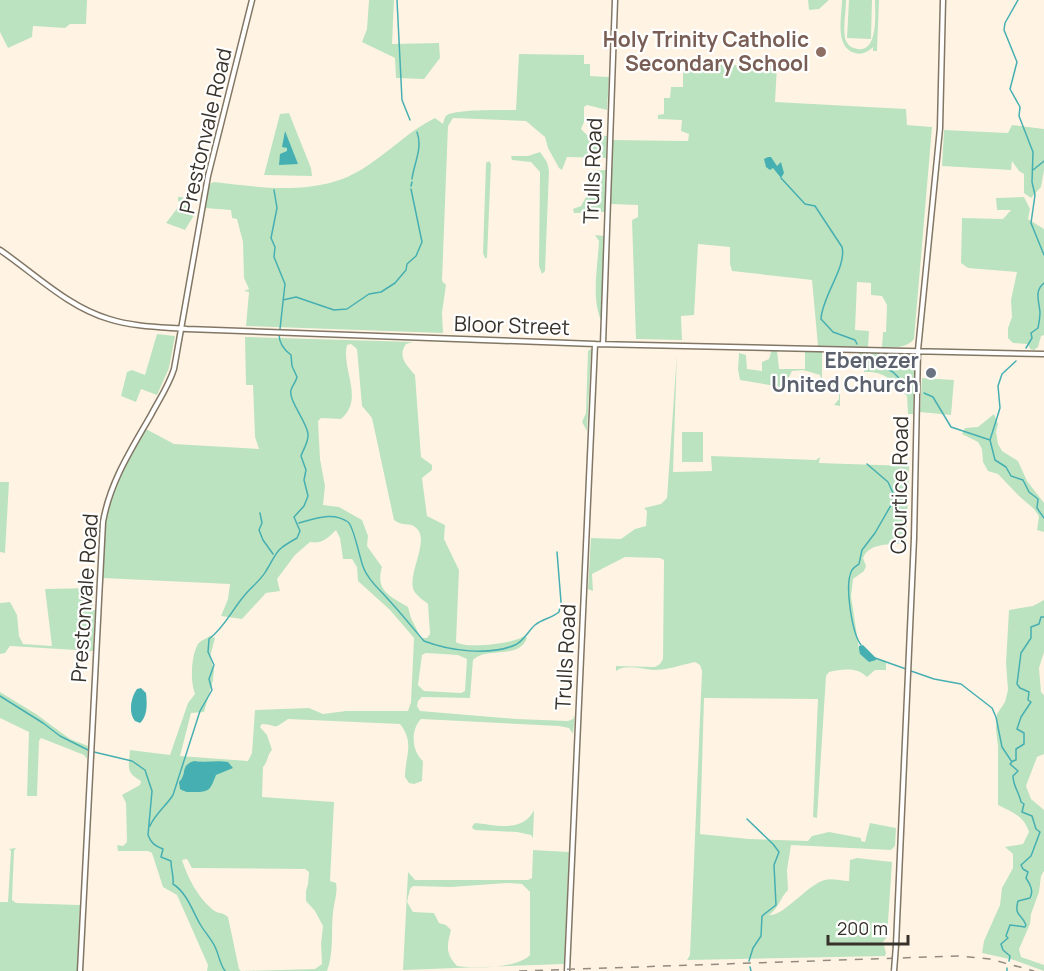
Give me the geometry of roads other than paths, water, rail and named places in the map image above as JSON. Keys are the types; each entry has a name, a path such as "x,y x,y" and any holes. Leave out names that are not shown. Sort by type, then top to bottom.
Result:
{"street":[{"name":"Prestonvale Road","path":"80,971 103,522 116,477 170,380 182,328 208,176 252,0"},
{"name":"Trulls Road","path":"603,344 615,0"},
{"name":"Courtice Road","path":"894,971 914,550 918,350 940,128 943,0"},
{"name":"Bloor Street","path":"0,250 69,299 96,315 134,324 182,328 595,344 1044,354"},
{"name":"Trulls Road","path":"567,971 595,344"}],"water":[{"path":"285,131 298,164 279,165 280,154 287,151 287,148 282,147"},
{"path":"771,157 777,166 781,162 784,173 781,178 773,168 770,170 766,167 764,159"},
{"path":"863,645 876,660 869,662 860,654 859,646"},
{"path":"141,688 146,693 147,705 146,713 140,723 133,718 131,709 135,692"},
{"path":"194,761 228,762 233,768 216,775 211,787 206,791 185,792 180,789 179,782 187,765"}],"waterway":[{"path":"397,0 402,100 410,120"},
{"path":"1018,0 1005,23 1004,30 1017,62 1010,89 1020,107 1019,116 1033,152 1032,182 1035,195 1031,223 1044,255"},
{"path":"412,179 419,150 417,132"},
{"path":"1033,170 1044,161"},
{"path":"781,178 805,204 815,206 842,247 841,263 825,301 821,319 833,332 855,340 857,344"},
{"path":"411,186 412,182"},
{"path":"283,300 296,297 334,310 347,309 369,294 381,292 395,283 406,270 407,264 416,256 422,242 411,189"},
{"path":"274,190 277,208 271,238 275,247 274,257 285,284 280,329"},
{"path":"1026,348 1032,338 1031,333 1038,328 1040,312 1038,293 1044,283"},
{"path":"150,826 173,795 200,711 212,690 209,679 214,665 208,652 209,639 219,630 278,552 297,538 300,531 294,517 304,506 308,496 304,480 306,470 301,456 308,434 291,394 297,377 292,366 291,355 282,346 279,334"},
{"path":"863,355 893,372 909,388"},
{"path":"1016,361 1002,374 998,386 1000,408 990,440 995,460 1006,467 1011,476 1023,480 1029,492 1038,499 1037,508 1044,518"},
{"path":"924,393 933,397 951,427 990,440"},
{"path":"861,645 850,608 850,577 853,569 859,564 862,550 894,500 888,482 867,464"},
{"path":"260,513 262,523 259,530 273,554"},
{"path":"299,523 330,516 348,522 364,569 374,585 424,641 457,650 482,651 515,645 535,625 559,612 561,602 557,552"},
{"path":"1013,761 1016,760 1016,749 1024,744 1024,733 1017,729 1021,717 1031,702 1028,700 1029,692 1017,684 1021,653 1031,638 1031,627 1039,624 1041,617 1044,617"},
{"path":"875,658 906,669"},
{"path":"911,671 934,679 961,684 992,708 1002,747 1012,762 1010,764 1018,771 1013,776 1013,780 1021,802 1024,804 1022,812 1032,816 1036,829 1040,832 1031,856 1021,865 1028,872 1026,878 1032,890 1030,898 1018,901 1017,906 1017,912 1026,925 1025,927 1010,925 1006,936 1008,938 1001,944 1003,950 1010,956 1009,961"},
{"path":"0,696 60,736 88,750"},
{"path":"94,752 132,761 145,770 152,791 148,835 154,844 163,849 161,857 171,861 173,884 189,902 214,945 225,971"},
{"path":"747,819 779,852 774,865 776,905 762,916 761,936 753,948 749,961"},
{"path":"750,967 751,971"}],"railway":[{"path":"519,971 958,956 990,959 1034,971"}],"place":[{"name":"Holy Trinity Catholic Secondary School","path":"821,52"},
{"name":"Ebenezer United Church","path":"931,373"}]}
